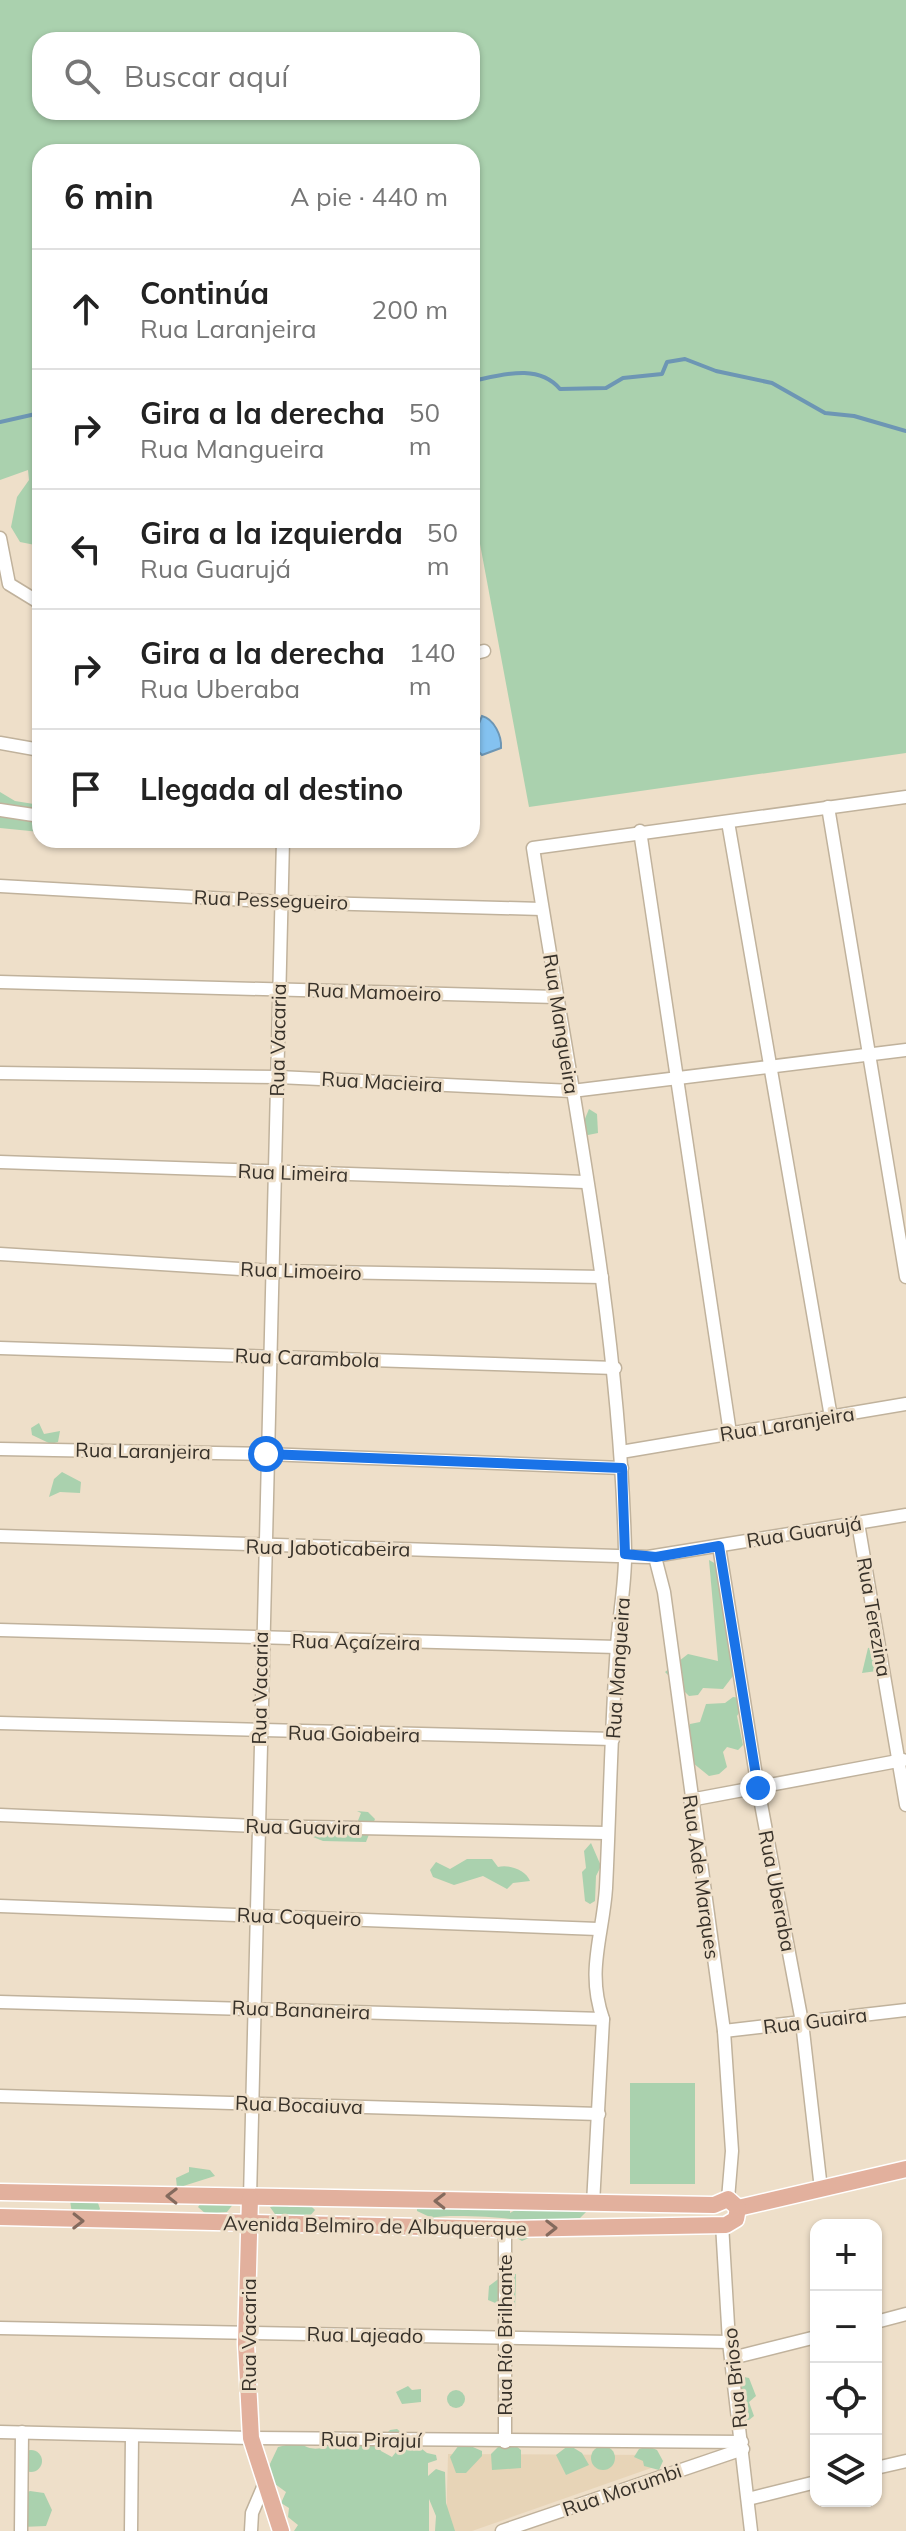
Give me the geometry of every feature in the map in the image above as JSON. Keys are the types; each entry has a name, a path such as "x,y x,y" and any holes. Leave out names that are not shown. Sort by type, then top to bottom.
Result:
{"main road":[{"name":"Avenida Belmiro de Albuquerque","path":"0,2192 727,2204 821,2189 906,2169"},
{"name":"Rua Vacaria","path":"250,2198 247,2333 251,2438 281,2531"},
{"path":"722,2224 713,2215 727,2204"},
{"name":"Avenida Belmiro de Albuquerque","path":"0,2217 505,2229 722,2224"}],"street":[{"path":"0,538 9,584 32,598"},
{"path":"0,743 32,749"},
{"path":"730,1433 640,831 906,797"},
{"path":"828,807 906,1277"},
{"path":"0,810 32,815"},
{"path":"728,822 831,1417"},
{"name":"Rua Mangueira","path":"593,2204 603,2019 595,1985 598,1929 605,1892 617,1647 625,1554 622,1468 615,1368 602,1277 533,848 640,831"},
{"name":"Rua Vacaria","path":"250,2198 263,1547 276,1173 283,848"},
{"name":"Rua Pessegueiro","path":"0,886 281,902 542,909"},
{"name":"Rua Mamoeiro","path":"0,982 557,997"},
{"name":"Rua Macieira","path":"0,1073 278,1077 572,1091 679,1081 906,1050"},
{"name":"Rua Limeira","path":"0,1162 585,1182"},
{"name":"Rua Limoeiro","path":"0,1254 273,1271 602,1277"},
{"name":"Rua Carambola","path":"0,1348 615,1368"},
{"name":"Rua Laranjeira","path":"621,1452 906,1404"},
{"name":"Rua Laranjeira","path":"0,1449 266,1454 622,1468"},
{"name":"Rua Guarujá","path":"655,1557 906,1515"},
{"name":"Rua Terezina","path":"858,1523 902,1760 906,1805"},
{"name":"Rua Jaboticabeira","path":"0,1536 263,1547 655,1557"},
{"name":"Rua Uberaba","path":"719,1546 758,1788 802,2022 821,2189"},
{"name":"Rua Ade Marques","path":"655,1557 664,1592 690,1800 724,2031 732,2151 727,2204"},
{"name":"Rua Açaízeira","path":"0,1630 261,1640 617,1647"},
{"name":"Rua Goiabeira","path":"0,1723 613,1739"},
{"path":"690,1800 902,1760"},
{"name":"Rua Guavira","path":"0,1815 258,1826 606,1833"},
{"name":"Rua Coqueiro","path":"0,1906 598,1929"},
{"name":"Rua Bananeira","path":"0,2002 603,2019"},
{"name":"Rua Guaira","path":"724,2031 906,2010"},
{"name":"Rua Bocaiuva","path":"0,2096 599,2114"},
{"name":"Rua Brioso","path":"722,2224 729,2342 751,2531"},
{"name":"Rua Río Brilhante","path":"505,2229 505,2442"},
{"path":"882,2320 906,2314"},
{"name":"Rua Lajeado","path":"0,2328 729,2342"},
{"path":"732,2358 810,2338"},
{"name":"Rua Pirajuí","path":"0,2432 742,2446"},
{"path":"21,2531 22,2432"},
{"path":"131,2531 132,2436"},
{"name":"Rua Morumbi","path":"502,2531 742,2446"},
{"path":"882,2467 906,2461"},
{"path":"748,2499 810,2484"},
{"path":"251,2531 252,2513 264,2485"}],"shaded area":[{"path":"448,2454 656,2455 657,2466 472,2531 446,2531"}],"green space":[{"path":"0,0 906,0 906,753 529,807 480,544 480,144 32,144 32,544 20,542 11,527 17,497 29,480 28,470 0,480"},
{"path":"0,792 15,801 32,804 32,831 0,828"},
{"path":"589,1109 597,1114 598,1133 583,1136 582,1126"},
{"path":"39,1423 44,1434 60,1431 58,1442 51,1444 32,1435 31,1428"},
{"path":"62,1472 81,1482 80,1493 60,1492 49,1497 54,1479"},
{"path":"709,1560 718,1565 736,1672 723,1689 703,1688 698,1695 689,1696 665,1672 688,1654 718,1661"},
{"path":"873,1647 877,1671 862,1673 868,1648"},
{"path":"733,1697 741,1698 743,1706 737,1716 743,1745 738,1750 727,1747 723,1752 727,1767 719,1774 709,1776 693,1763 687,1733 690,1724 700,1722 706,1704 725,1703"},
{"path":"357,1811 368,1812 375,1819 366,1842 323,1841 313,1837 313,1831 357,1823 361,1813"},
{"path":"591,1843 601,1866 596,1876 595,1901 590,1904 585,1901 582,1872 586,1868 584,1851"},
{"path":"467,1859 492,1859 498,1867 507,1866 521,1871 530,1881 513,1883 507,1889 483,1876 454,1885 433,1877 430,1870 436,1862 450,1869"},
{"path":"630,2083 695,2083 695,2184 630,2184"},
{"path":"189,2167 210,2170 215,2176 177,2188 176,2178 189,2172"},
{"path":"70,2200 97,2200 100,2209 97,2213 72,2214"},
{"path":"201,2203 234,2203 227,2212 206,2214 198,2207"},
{"path":"284,2203 289,2207 311,2206 315,2210 309,2217 277,2217 270,2207"},
{"path":"454,2204 462,2210 510,2206 510,2213 524,2205 587,2211 580,2218 544,2221 531,2237 522,2241 513,2236 521,2221 476,2216 432,2218 417,2211 417,2206"},
{"path":"516,2274 515,2311 488,2300 489,2286 501,2277"},
{"path":"749,2378 756,2396 749,2402 754,2416 749,2420 743,2419 746,2409 742,2406 739,2379"},
{"path":"408,2386 412,2390 421,2389 421,2402 402,2404 396,2392"},
{"path":"456,2390 465,2399 456,2408 447,2399"},
{"path":"397,2429 427,2453 436,2455 437,2460 428,2463 428,2476 436,2469 445,2472 446,2503 455,2531 435,2531 436,2516 429,2499 429,2531 294,2531 298,2525 288,2517 289,2508 281,2503 286,2492 275,2484 268,2468 278,2447 298,2442 314,2449 343,2442 377,2443 381,2451 392,2457 396,2452 394,2446 384,2446 382,2438 390,2430"},
{"path":"466,2444 482,2451 482,2456 466,2473 456,2473 450,2457 459,2445"},
{"path":"500,2445 515,2445 521,2450 521,2468 492,2470 491,2454"},
{"path":"569,2445 582,2453 589,2465 566,2475 556,2455"},
{"path":"603,2446 614,2453 615,2458 608,2469 603,2470 592,2463 591,2458 598,2447"},
{"path":"648,2446 657,2450 663,2461 659,2470 644,2466 643,2461 634,2457 639,2449"},
{"path":"31,2450 39,2453 42,2461 39,2469 31,2472 23,2469 20,2461 23,2453"},
{"path":"26,2493 44,2493 52,2510 46,2526 22,2527"}],"water":[{"path":"482,716 490,721 500,738 501,748 482,755 480,753"}],"waterway":[{"path":"480,379 530,373 551,381 560,389 606,388 623,378 662,374 667,362 685,359 716,371 772,383 825,413 854,416 906,431"},
{"path":"0,422 32,415"}],"route":[{"path":"266,1454 622,1468 625,1554 656,1557 719,1546 758,1788"}]}
